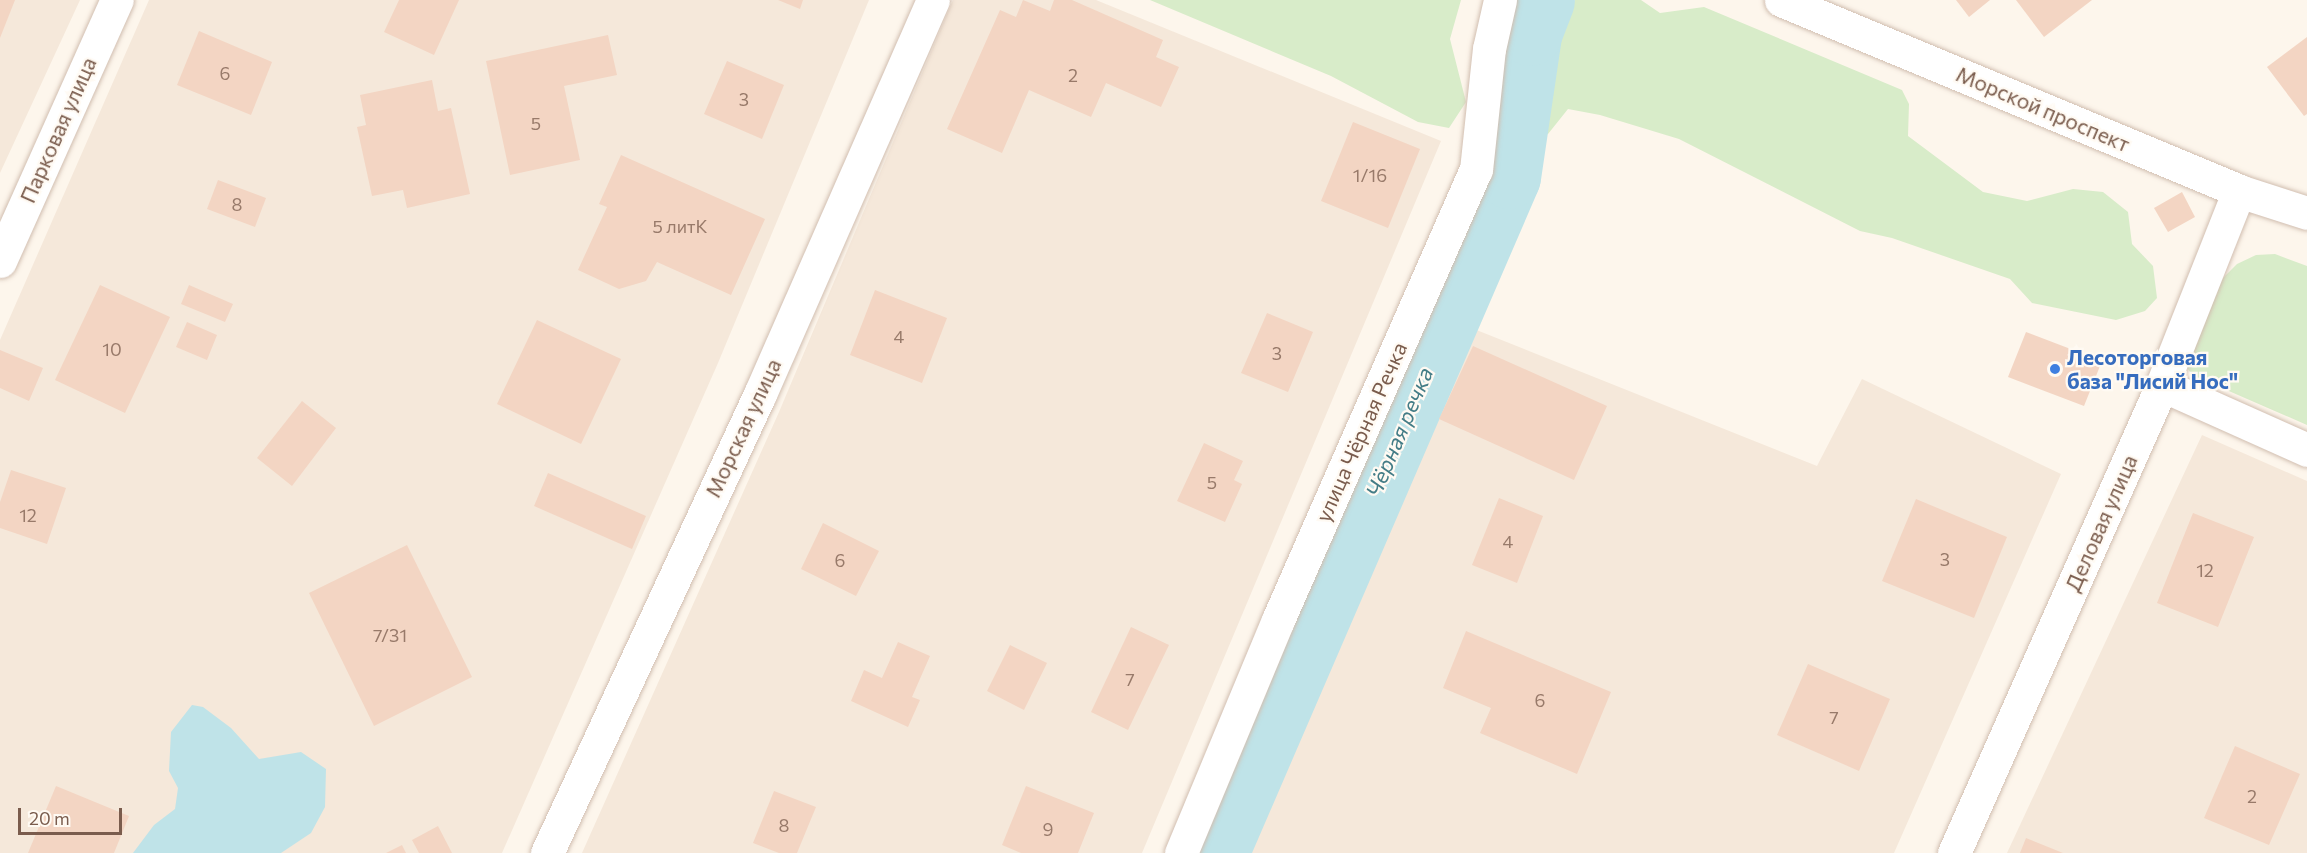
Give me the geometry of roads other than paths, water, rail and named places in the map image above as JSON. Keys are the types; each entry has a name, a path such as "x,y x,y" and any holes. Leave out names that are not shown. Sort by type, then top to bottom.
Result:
{"street":[{"name":"Парковая улица","path":"0,261 117,0"},
{"name":"Морская улица","path":"547,853 760,394 933,0"},
{"name":"улица Чёрная Речка","path":"1181,853 1278,620 1476,170 1489,49 1500,0"},
{"name":"Морской проспект","path":"1781,0 2239,190 2307,213"},
{"name":"Деловая улица","path":"1954,853 2162,385 2239,190"},
{"path":"2162,385 2307,450"}],"water":[{"path":"192,705 203,707 231,728 259,759 301,752 326,769 325,807 311,833 281,853 133,853 154,825 175,809 178,788 169,771 171,732"}],"waterway":[{"name":"Чёрная речка","path":"1217,853 1509,177 1530,34 1543,0"}],"place":[{"name":"Лесоторговая база \"Лисий Нос\"","path":"2055,369"}]}
